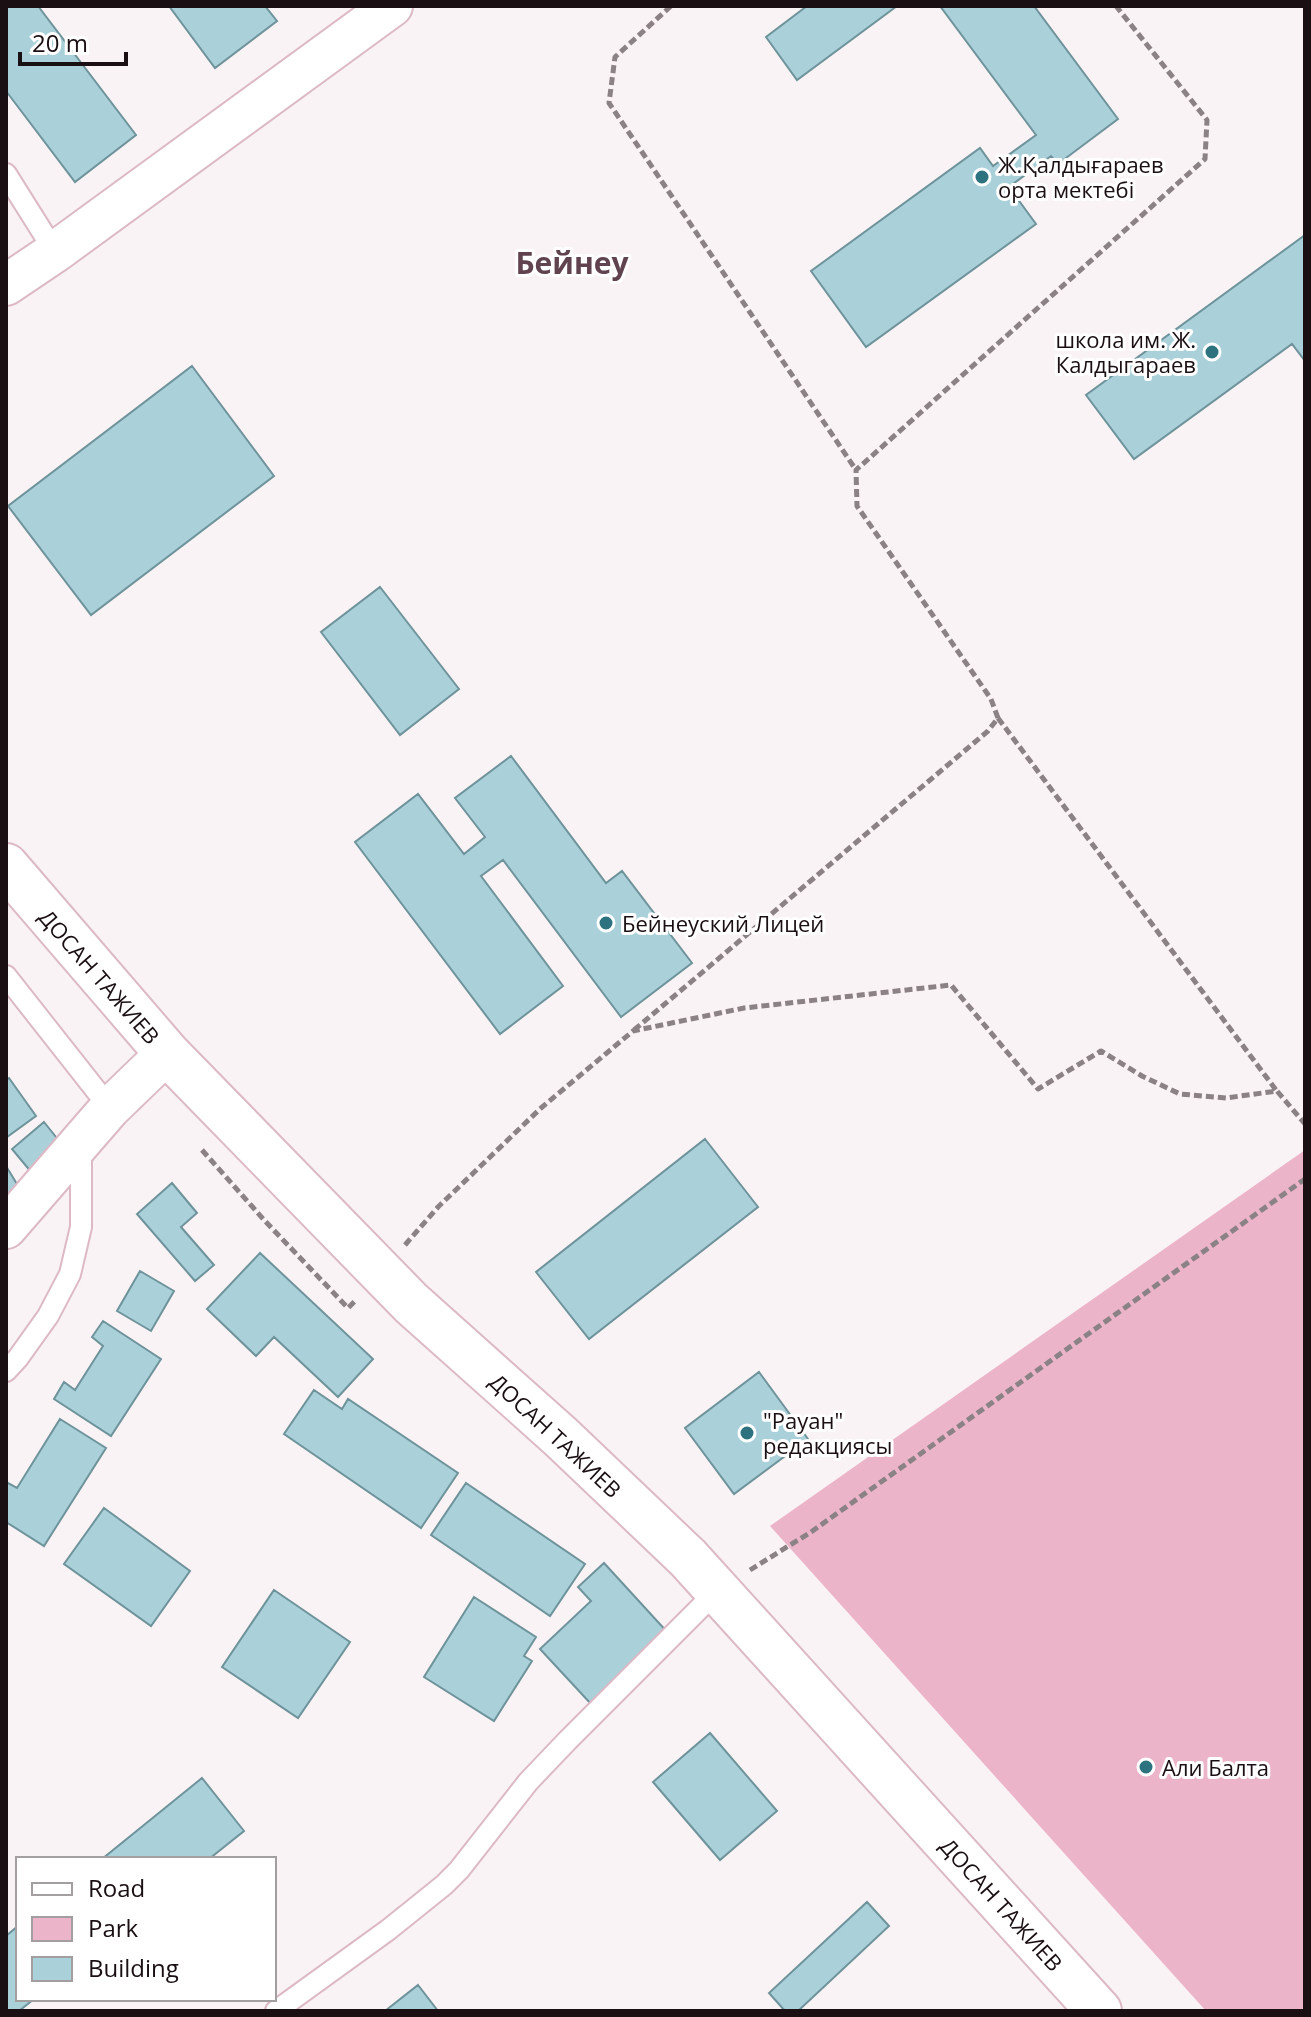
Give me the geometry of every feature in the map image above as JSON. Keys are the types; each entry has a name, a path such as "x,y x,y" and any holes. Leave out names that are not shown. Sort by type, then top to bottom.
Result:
{"street":[{"path":"6,285 392,6"},
{"name":"ДОСАН ТАЖИЕВ","path":"6,866 167,1053 411,1303 561,1437 688,1558 1099,2011"},
{"path":"6,1228 110,1108 167,1053"}],"lane":[{"path":"6,174 55,252"},
{"path":"6,976 110,1108"},
{"path":"6,1371 48,1316 70,1274 81,1227 81,1142"},
{"path":"276,2011 444,1885 528,1782 717,1591"}],"path":[{"path":"671,6 615,57 609,103 856,470 857,506 991,699 998,718 1277,1091 1305,1124"},
{"path":"856,470 1205,159 1207,120 1116,6"},
{"path":"201,1149 348,1308 438,1207 541,1108 988,731 998,718"},
{"path":"633,1031 744,1008 951,985 1038,1089 1101,1051 1180,1094 1226,1098 1277,1091"},
{"path":"717,1591 811,1532 1305,1179"}],"green space":[{"name":"Али Балта","path":"1305,1150 1305,2007 1300,2011 1206,2011 770,1526"}],"building":[{"path":"6,6 38,6 136,135 75,182 6,91"},
{"path":"169,6 265,6 277,21 215,68"},
{"path":"807,6 897,6 797,80 766,37"},
{"name":"Ж.Қалдығараев орта мектебі","path":"940,6 1034,6 1118,119 1058,164 1051,156 1009,187 1036,224 866,347 811,271 980,148 993,166 1036,135"},
{"name":"школа им. Ж. Калдыгараев","path":"1305,235 1305,361 1292,344 1134,459 1086,395"},
{"path":"192,366 274,476 91,615 8,506"},
{"path":"380,587 459,689 400,735 321,632"},
{"name":"Бейнеуский Лицей","path":"511,756 606,883 622,871 692,963 621,1017 503,860 481,876 563,986 500,1034 355,842 418,794 464,854 485,837 455,798"},
{"path":"9,1078 36,1116 7,1137 6,1080"},
{"path":"44,1122 64,1147 32,1173 12,1149"},
{"path":"705,1139 758,1207 589,1339 536,1272"},
{"path":"6,1166 20,1189 6,1199"},
{"path":"172,1183 197,1213 181,1227 214,1265 195,1281 137,1214"},
{"path":"260,1253 373,1359 338,1397 274,1337 256,1356 207,1309"},
{"path":"140,1271 174,1291 151,1331 117,1311"},
{"path":"103,1321 161,1359 111,1436 54,1399 64,1382 75,1390 103,1346 92,1337"},
{"name":"\"Рауан\" редакциясы","path":"759,1372 808,1439 734,1494 685,1428"},
{"path":"314,1390 342,1409 348,1399 458,1473 421,1528 284,1434"},
{"path":"60,1419 106,1448 44,1546 6,1522 6,1482 17,1488"},
{"path":"466,1483 585,1564 550,1616 431,1535"},
{"path":"104,1508 190,1571 151,1626 64,1564"},
{"path":"604,1563 669,1634 592,1705 540,1649 591,1601 578,1587"},
{"path":"274,1590 350,1642 298,1718 222,1667"},
{"path":"474,1597 536,1637 524,1656 532,1661 494,1721 424,1677"},
{"path":"710,1733 777,1811 720,1860 653,1782"},
{"path":"202,1778 244,1831 212,1857 104,1857"},
{"path":"867,1902 889,1926 798,2011 785,2011 769,1993"},
{"path":"16,1928 16,2001 32,2001 19,2011 6,2011 6,1936"},
{"path":"418,1985 438,2011 385,2011"}],"place":[{"name":"Ж.Қалдығараев орта мектебі","path":"982,177"},
{"name":"школа им. Ж. Калдыгараев","path":"1212,352"},
{"name":"Бейнеуский Лицей","path":"606,923"},
{"name":"\"Рауан\" редакциясы","path":"747,1433"},
{"name":"Али Балта","path":"1146,1767"}],"district":[{"name":"Бейнеу","path":"572,262"}]}
